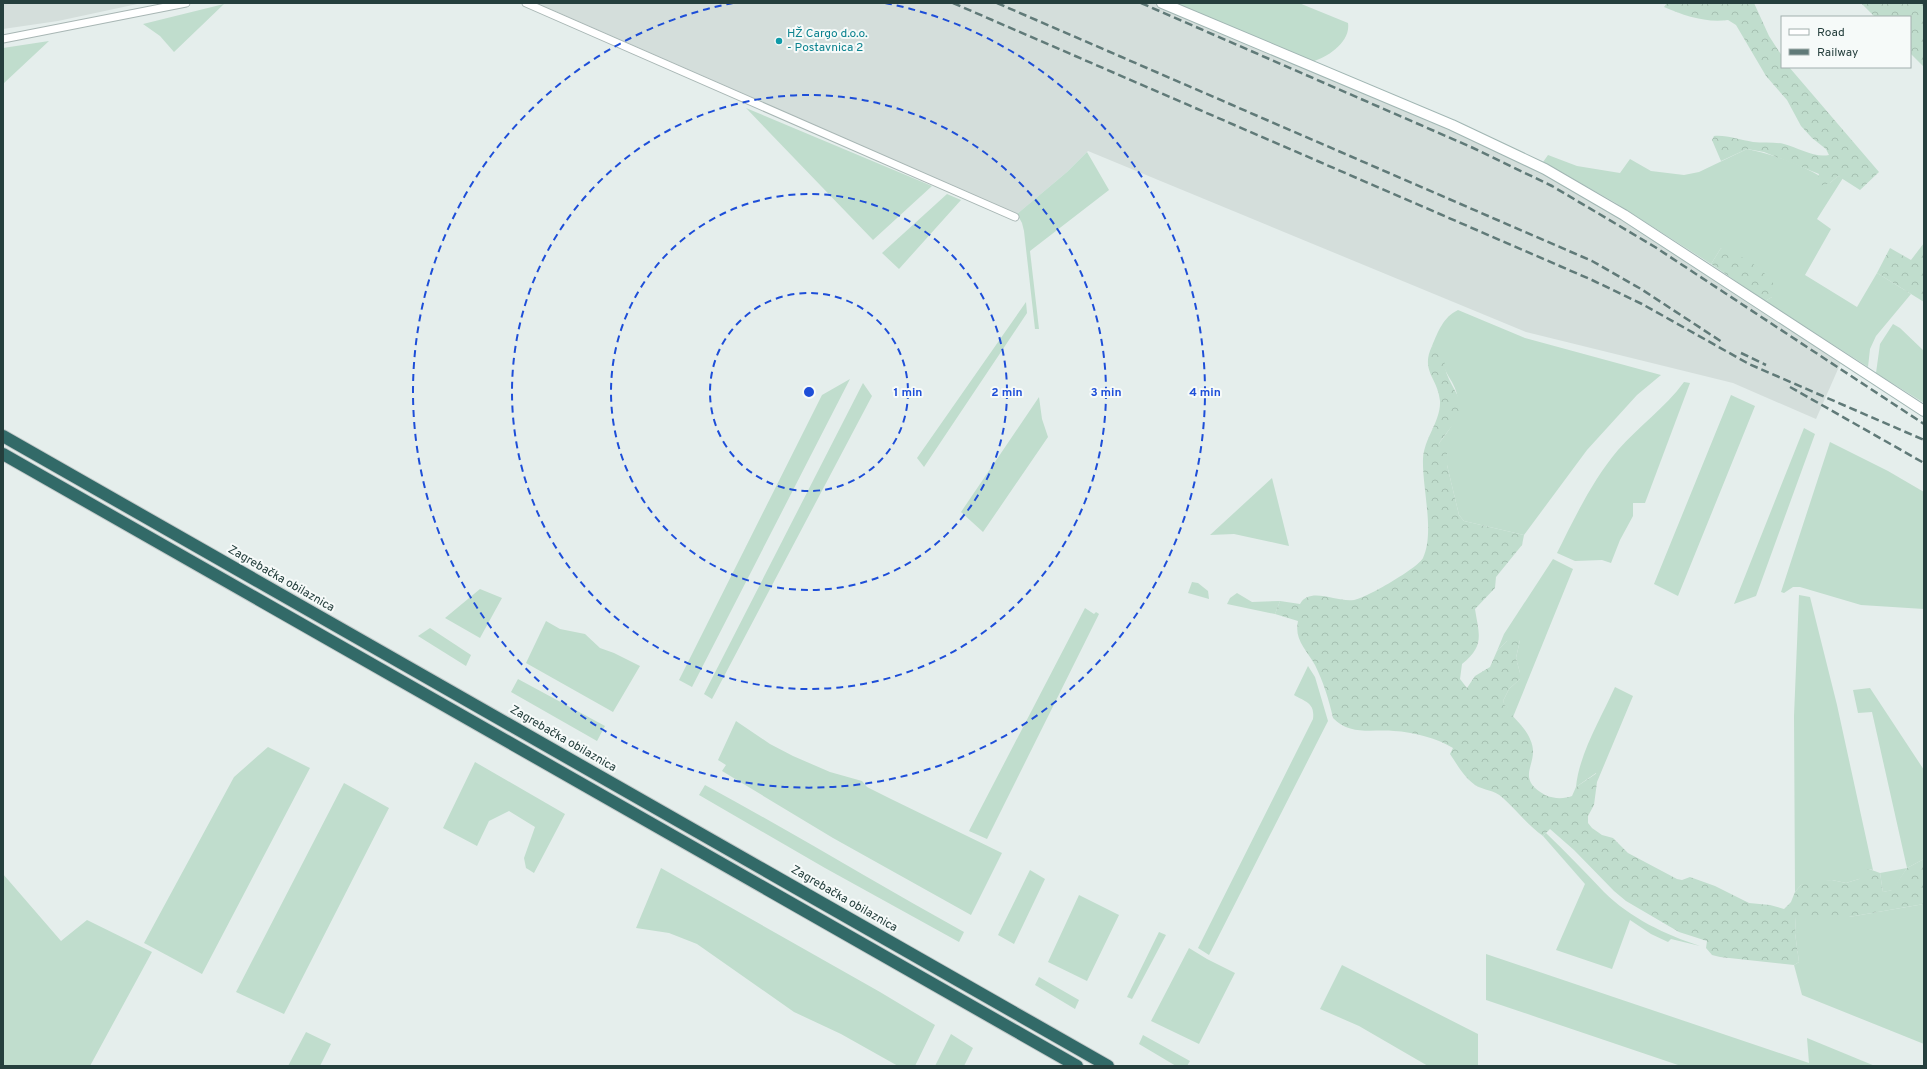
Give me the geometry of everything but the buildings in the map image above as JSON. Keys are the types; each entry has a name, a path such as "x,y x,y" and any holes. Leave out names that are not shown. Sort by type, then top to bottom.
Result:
{"highway":[{"name":"Zagrebačka obilaznica","path":"3,436 1108,1066"},
{"path":"3,454 1077,1066"}],"main road":[{"path":"1162,3 1452,125 1544,169 1624,215 1924,411"}],"street":[{"path":"3,39 186,3"},
{"path":"526,3 1015,217"}],"shaded area":[{"path":"3,3 142,3 58,21 3,29"},
{"path":"537,3 1153,3 1424,118 1516,159 1602,205 1842,360 1816,419 1733,383 1526,332 1088,151 1067,172 1017,214"}],"green space":[{"path":"1170,3 1299,3 1348,23 1348,30 1346,37 1337,48 1324,57 1311,62"},
{"path":"1667,3 1754,3 1769,36 1781,54 1781,68 1790,68 1879,172 1860,190 1838,176 1830,183 1819,186 1816,184 1819,174 1764,152 1747,149 1721,161 1712,140 1714,136 1729,137 1753,142 1780,143 1812,154 1823,156 1829,155 1826,149 1812,138 1801,126 1787,100 1766,76 1736,25 1728,20 1704,20 1688,16 1664,7"},
{"path":"1861,3 1924,3 1924,67 1911,54 1911,16 1874,16"},
{"path":"224,4 174,52 160,36 143,24"},
{"path":"49,41 3,84 3,48"},
{"path":"746,108 932,186 873,240"},
{"path":"1747,149 1768,154 1790,162 1812,172 1830,183 1838,176 1843,178 1817,219 1831,229 1805,275 1857,307 1877,273 1911,294 1876,336 1870,349 1868,367 1765,301 1772,297 1721,248 1711,264 1614,202 1543,162 1548,155 1577,166 1620,173 1630,159 1651,171 1684,175 1699,172"},
{"path":"1087,152 1109,190 1030,251 1039,329 1035,329 1024,231 1017,214 1067,172"},
{"path":"947,194 961,200 899,269 882,253"},
{"path":"1924,243 1924,302 1877,273 1890,248 1911,260"},
{"path":"1721,248 1745,259 1759,268 1776,287 1772,297 1765,301 1711,264"},
{"path":"1026,302 1027,313 924,467 917,458"},
{"path":"1458,310 1525,338 1661,375 1637,395 1587,450 1524,535 1464,521 1459,515 1447,465 1447,456 1439,443 1454,421 1457,414 1458,399 1456,391 1445,368 1444,359 1432,346 1445,321"},
{"path":"1893,324 1900,328 1924,351 1924,403 1876,373 1880,344"},
{"path":"1432,346 1447,353 1445,360 1446,373 1461,405 1455,422 1439,443 1447,449 1447,465 1459,515 1464,521 1524,535 1522,545 1496,577 1495,588 1475,609 1479,639 1474,651 1462,664 1460,679 1467,688 1475,676 1490,667 1497,651 1507,641 1515,637 1520,640 1516,658 1520,679 1509,689 1503,701 1530,739 1533,748 1533,756 1529,776 1530,782 1535,788 1545,795 1552,797 1569,797 1572,796 1576,787 1597,773 1594,805 1588,816 1588,823 1592,828 1602,835 1613,838 1628,853 1677,879 1682,880 1690,877 1715,886 1749,903 1770,905 1784,909 1791,902 1795,892 1801,885 1811,881 1832,880 1846,883 1859,879 1861,873 1869,869 1880,873 1883,892 1892,890 1907,868 1924,859 1924,904 1849,917 1796,917 1795,933 1799,962 1794,965 1712,955 1706,948 1707,941 1679,932 1626,901 1614,891 1574,850 1550,829 1543,836 1499,795 1471,782 1464,775 1450,754 1453,748 1447,744 1432,738 1409,733 1354,729 1340,724 1333,718 1326,691 1318,671 1299,639 1297,628 1298,621 1275,614 1280,601 1300,604 1310,596 1325,596 1347,600 1360,598 1402,575 1419,563 1423,558 1428,536 1428,523 1423,459 1426,444 1440,408 1439,393 1428,362"},
{"path":"850,379 692,687 679,680 822,395"},
{"path":"1684,382 1690,383 1645,503 1633,503 1633,516 1620,540 1611,563 1602,560 1575,561 1557,553 1584,500 1600,474 1626,441 1669,400"},
{"path":"863,383 872,396 712,699 704,694"},
{"path":"1731,395 1755,406 1678,596 1654,584"},
{"path":"1039,397 1042,419 1048,437 983,532 961,512"},
{"path":"1804,428 1815,434 1756,596 1734,604"},
{"path":"1830,442 1888,471 1924,492 1924,609 1861,605 1800,587 1793,587 1784,593 1781,592"},
{"path":"1272,478 1289,546 1234,534 1210,535"},
{"path":"1553,559 1573,569 1513,717 1507,711 1503,701 1509,689 1520,679 1516,658 1520,640 1507,641 1497,651 1504,634"},
{"path":"1192,582 1198,583 1208,591 1209,599 1188,593"},
{"path":"480,589 502,598 480,638 445,618"},
{"path":"1237,593 1252,602 1280,601 1275,614 1227,604 1230,598"},
{"path":"1799,595 1810,597 1837,705 1873,870 1869,869 1859,879 1846,883 1832,880 1801,885 1795,892 1794,716"},
{"path":"1085,608 1094,614 1096,612 1099,614 987,839 969,831"},
{"path":"546,621 560,629 585,634 600,648 640,666 613,712 526,663"},
{"path":"430,628 471,655 466,666 418,636"},
{"path":"1308,666 1315,677 1328,721 1209,955 1198,948 1313,719 1313,709 1311,706 1306,701 1294,695"},
{"path":"518,679 605,726 597,741 511,692"},
{"path":"1615,687 1633,696 1597,782 1596,773 1576,787 1581,762 1586,749"},
{"path":"1870,688 1924,770 1924,859 1907,868 1872,712 1858,713 1853,690"},
{"path":"736,721 770,744 793,756 830,772 862,781 867,787 1002,853 971,915 833,838 722,771 726,765 718,760"},
{"path":"268,747 310,768 202,974 144,943 234,777"},
{"path":"475,762 565,814 534,873 526,868 524,858 535,827 509,811 489,821 477,846 443,828"},
{"path":"344,783 389,808 284,1014 236,992"},
{"path":"705,785 964,932 959,942 825,868 699,795"},
{"path":"1546,833 1604,892 1625,910 1649,925 1674,937 1700,946 1671,939 1668,942 1651,934 1630,920 1612,969 1556,950 1585,884 1543,836"},
{"path":"661,868 880,992 935,1025 915,1066 898,1066 841,1034 794,1012 697,944 669,933 636,928"},
{"path":"1907,868 1893,890 1883,892 1880,873"},
{"path":"1030,870 1045,879 1014,944 998,935"},
{"path":"3,874 61,941 87,920 152,952 90,1066 3,1066"},
{"path":"1079,895 1119,915 1087,981 1048,962"},
{"path":"1924,904 1924,1044 1802,995 1794,965 1799,962 1795,933 1796,917 1849,917"},
{"path":"1159,932 1166,935 1132,999 1127,997"},
{"path":"1189,948 1235,973 1199,1044 1151,1021"},
{"path":"1486,954 1809,1063 1807,1038 1875,1066 1681,1066 1486,1000"},
{"path":"1342,965 1478,1034 1478,1066 1428,1066 1359,1026 1320,1009"},
{"path":"1039,977 1079,1000 1075,1009 1035,985"},
{"path":"306,1032 331,1044 320,1066 288,1066"},
{"path":"951,1034 973,1048 964,1066 935,1066"},
{"path":"1143,1035 1190,1061 1187,1066 1176,1066 1139,1044"}],"railway":[{"path":"953,3 1592,280 1642,304 1749,364 1924,440"},
{"path":"997,3 1592,261 1641,289 1722,342"},
{"path":"1141,3 1471,147 1552,186 1655,247 1924,424"},
{"path":"1741,353 1766,365"},
{"path":"1790,387 1924,463"}],"place":[{"name":"HŽ Cargo d.o.o. - Postavnica 2","path":"779,41"}]}
